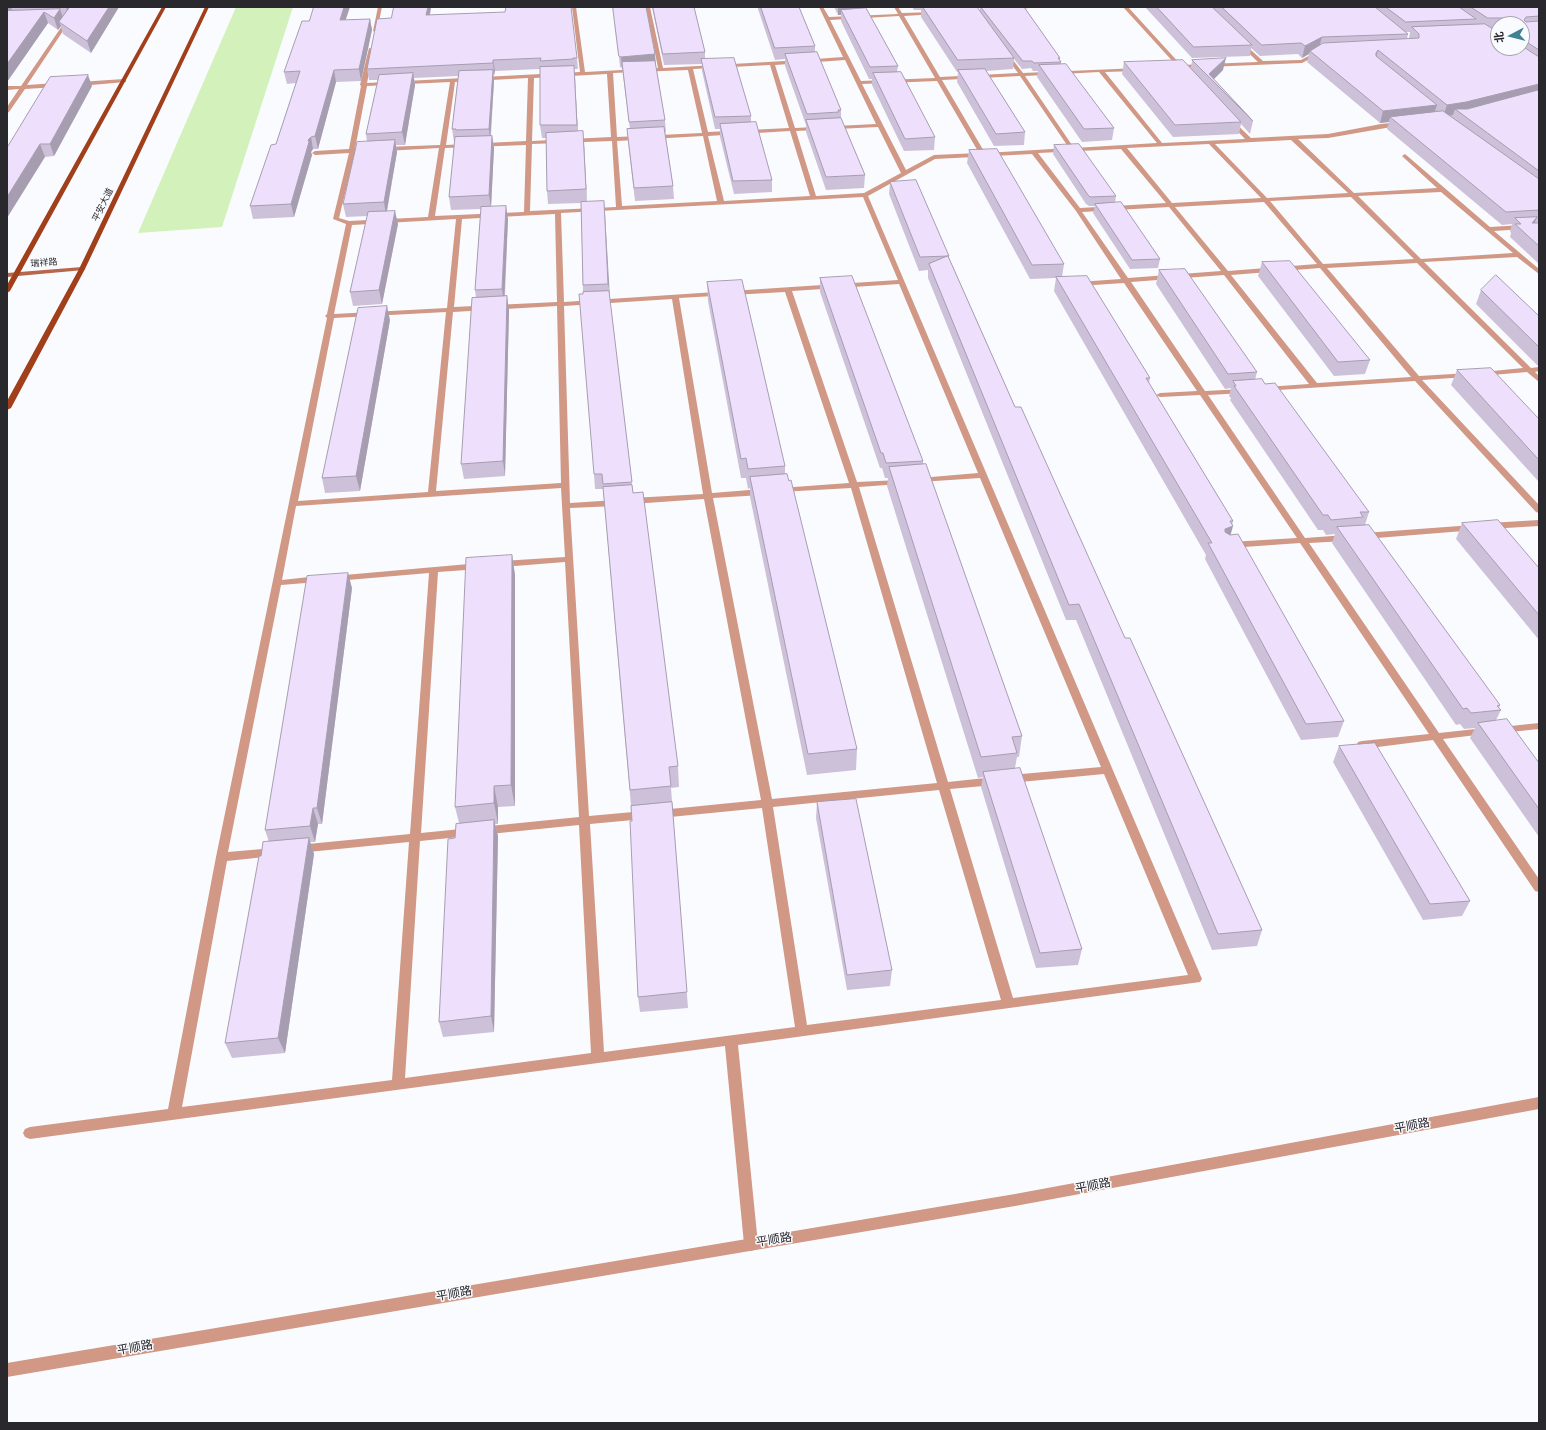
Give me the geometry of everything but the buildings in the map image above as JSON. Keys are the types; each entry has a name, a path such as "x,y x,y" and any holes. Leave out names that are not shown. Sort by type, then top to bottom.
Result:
{"main road":[{"path":"7,291 164,7"},
{"name":"平安大道","path":"7,408 82,269 207,7"}],"street":[{"path":"7,111 77,7"},
{"path":"373,38 380,7"},
{"path":"574,7 583,74"},
{"path":"648,7 661,70"},
{"path":"821,7 904,174"},
{"path":"896,7 983,154"},
{"path":"1006,9 1035,7"},
{"path":"1125,7 1185,73"},
{"path":"827,19 938,13"},
{"path":"62,18 70,17"},
{"path":"1235,38 1262,63"},
{"path":"372,46 352,151 336,220 349,224 865,195 934,157 1328,136 1381,126 1411,123"},
{"path":"1003,49 1073,150"},
{"path":"1166,68 1302,61 1319,52 1327,52"},
{"path":"364,85 772,64 846,58"},
{"path":"772,64 814,198"},
{"path":"690,68 721,203"},
{"path":"859,83 1145,69"},
{"path":"1101,71 1161,145"},
{"path":"610,72 618,208"},
{"path":"527,213 531,76"},
{"path":"431,219 453,80"},
{"path":"70,84 124,81"},
{"path":"7,88 62,85"},
{"path":"1228,118 1249,140"},
{"path":"382,150 705,135 880,125"},
{"path":"1293,138 1353,195 1539,380"},
{"path":"1210,142 1266,200 1417,379 1539,510"},
{"path":"1123,147 1226,273 1315,386"},
{"path":"315,153 374,150"},
{"path":"1034,152 1078,210 1539,888"},
{"path":"1405,156 1442,190 1539,272"},
{"path":"1078,210 1442,190"},
{"path":"30,1133 1196,978 865,195"},
{"path":"558,212 566,506 598,1058"},
{"path":"432,494 459,217"},
{"path":"174,1114 222,857 329,316 349,224"},
{"path":"1488,229 1539,226"},
{"path":"1078,284 1322,266 1519,255"},
{"name":"瑞祥路","path":"7,275 82,269"},
{"path":"329,316 560,304 902,282"},
{"path":"788,289 854,485 1008,1003"},
{"path":"675,297 708,496 767,803 802,1031"},
{"path":"1160,395 1203,394 1539,369"},
{"path":"566,506 983,475"},
{"path":"292,504 566,485"},
{"path":"1226,546 1539,523"},
{"path":"276,583 570,559"},
{"path":"398,1084 434,570"},
{"path":"1352,746 1539,726"},
{"path":"222,857 1108,770"},
{"path":"731,1040 751,1244"},
{"name":"平顺路","path":"7,1370 1022,1199 1539,1103"}],"green space":[{"path":"236,7 293,7 222,227 138,233"}]}
